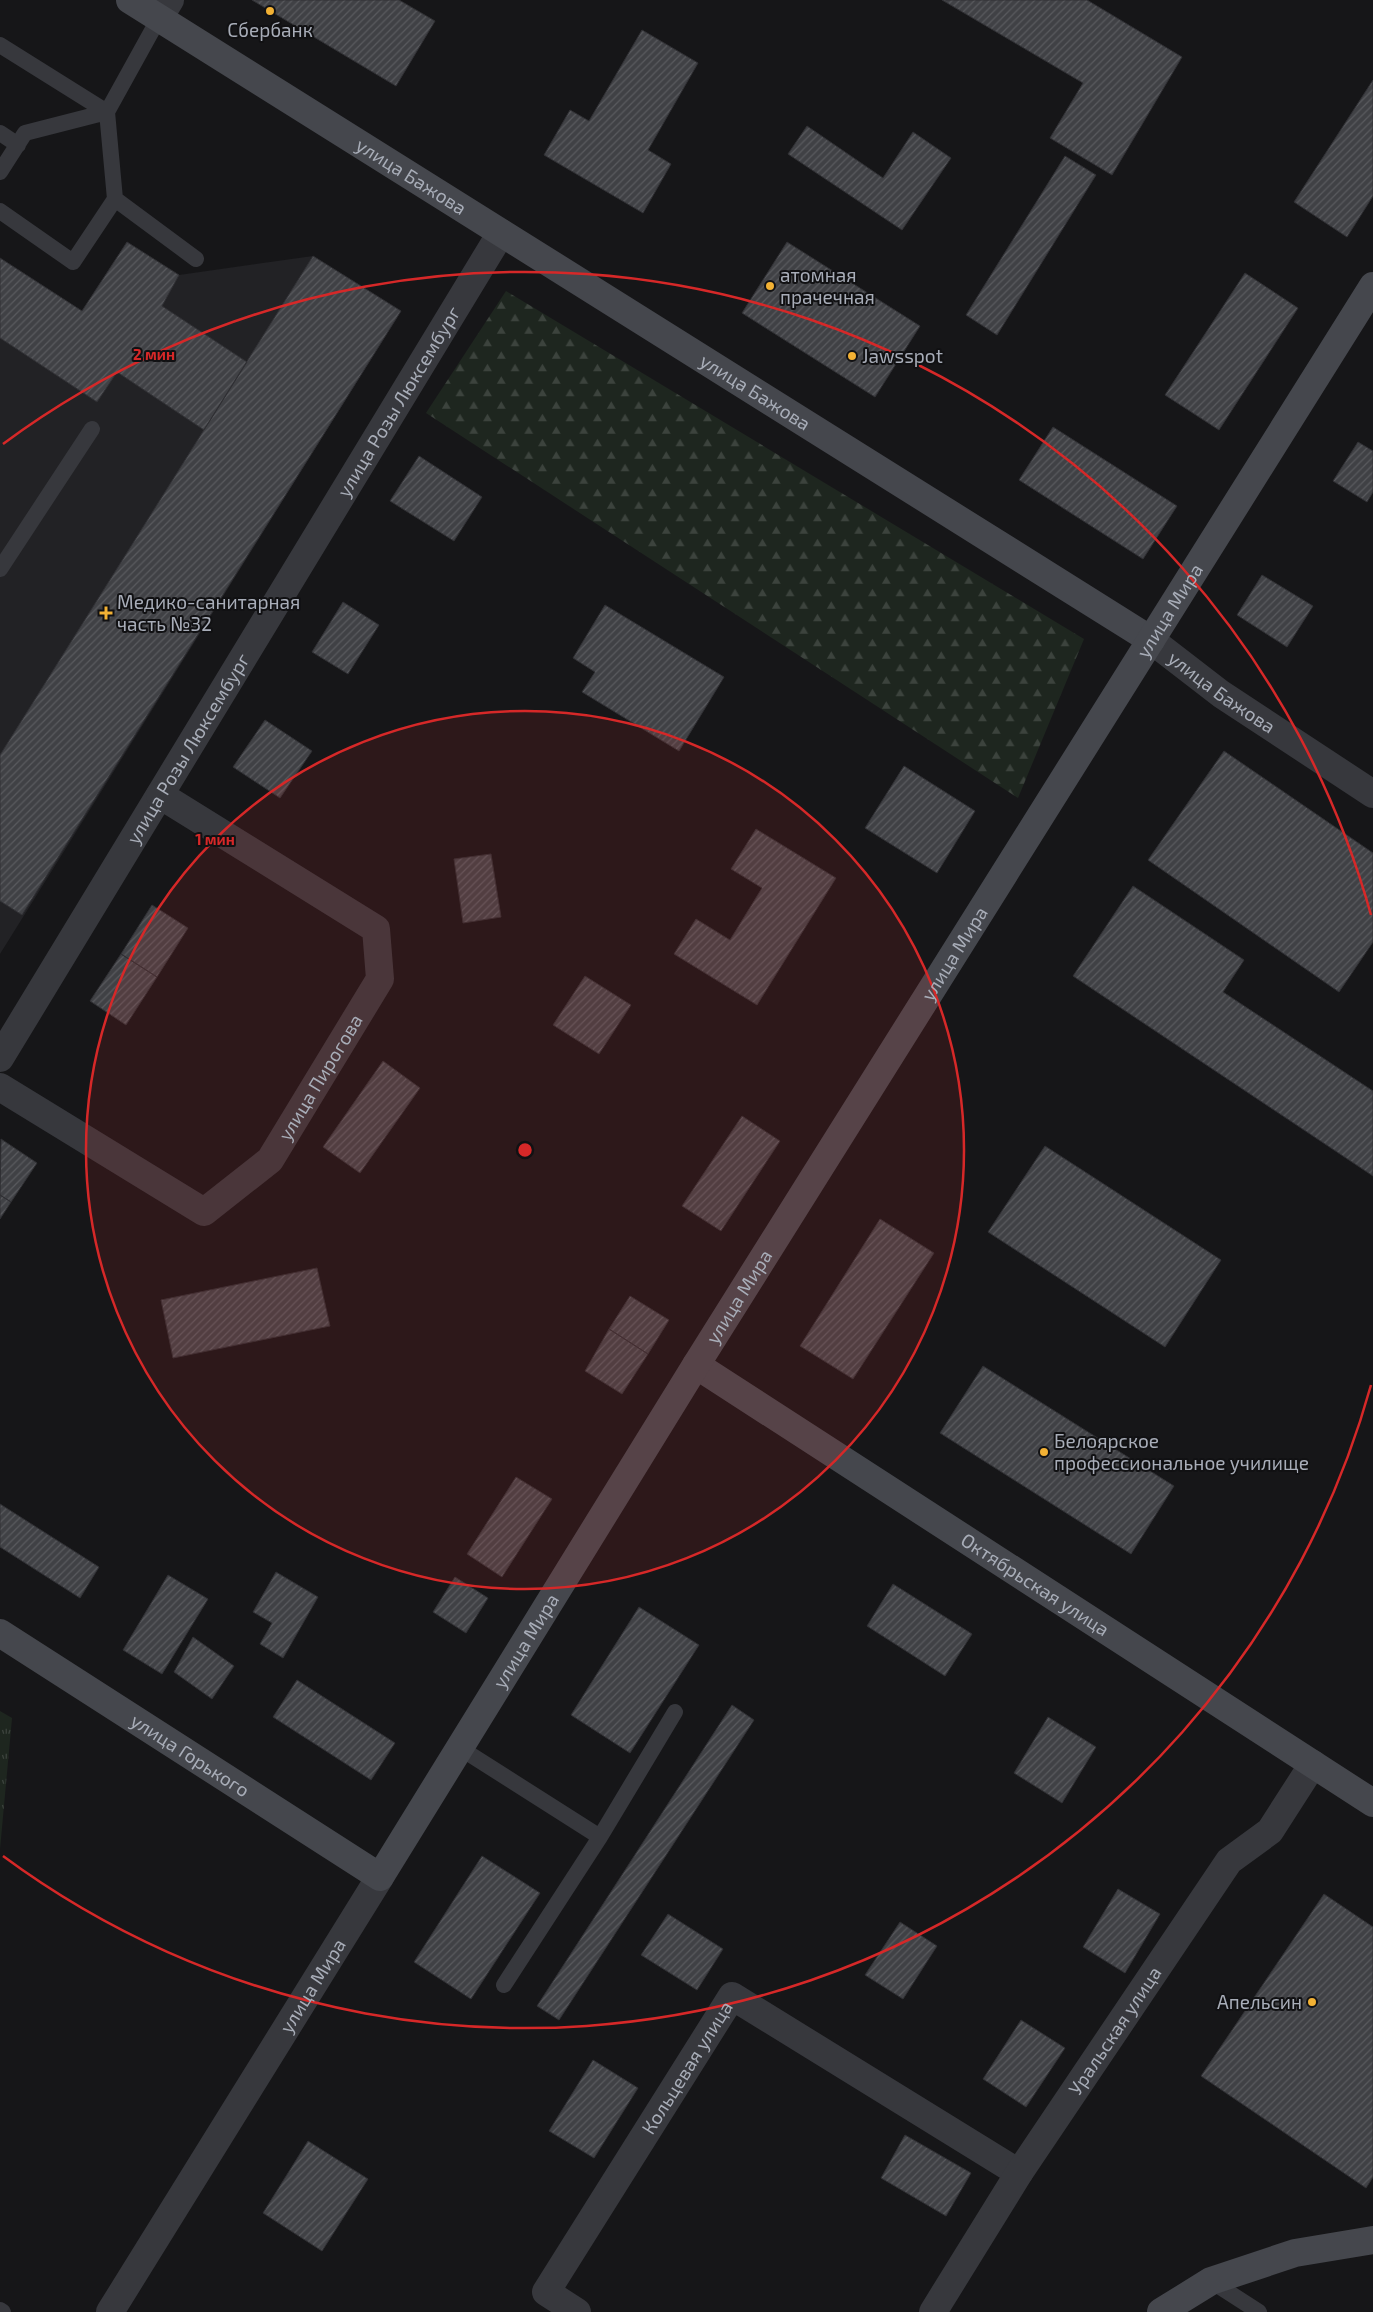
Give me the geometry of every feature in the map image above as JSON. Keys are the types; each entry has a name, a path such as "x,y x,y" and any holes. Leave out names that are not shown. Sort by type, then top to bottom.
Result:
{"street":[{"name":"улица Бажова","path":"130,0 164,9 501,233 1151,640 1221,694 1373,794"},
{"name":"улица Розы Люксембург","path":"0,1058 501,233"},
{"name":"улица Мира","path":"110,2312 696,1365 1373,286"},
{"name":"улица Пирогова","path":"0,1087 204,1212 270,1160 380,980 376,929 160,795"},
{"name":"Октябрьская улица","path":"696,1365 1373,1803"},
{"name":"улица Горького","path":"0,1633 380,1877"},
{"name":"Уральская улица","path":"934,2312 1020,2173 1229,1861 1270,1831 1313,1764"},
{"name":"Кольцевая улица","path":"577,2312 546,2292 732,1996 1020,2173"},
{"path":"1161,2312 1211,2281 1295,2253 1373,2240"}],"lane":[{"path":"0,211 73,262 115,199 107,112 164,9"},
{"path":"0,45 107,112"},
{"path":"0,172 25,133 107,112"},
{"path":"0,134 18,145"},
{"path":"115,199 196,258"},
{"path":"0,569 92,429"},
{"path":"504,1985 600,1837 675,1712"},
{"path":"460,1748 600,1837"},
{"path":"1211,2281 1260,2312"}],"shaded area":[{"name":"Медико-санитарная часть №32","path":"127,242 179,275 313,256 401,311 0,954 0,258 82,311"}],"green space":[{"path":"506,291 1084,639 1018,798 426,413"},
{"path":"0,1711 12,1718 0,1849"}],"building":[{"path":"252,0 399,0 435,21 396,86"},
{"path":"942,0 1087,0 1182,57 1112,175 1050,138 1083,83"},
{"path":"642,30 698,63 648,150 671,164 643,213 544,155 570,110 589,121"},
{"path":"1373,80 1373,196 1347,237 1294,202"},
{"path":"807,126 883,178 913,132 951,158 902,230 788,154"},
{"path":"1065,156 1096,175 997,335 966,315"},
{"path":"127,242 179,275 162,306 247,362 204,430 117,372 97,402 0,338 0,258 82,311"},
{"path":"787,242 920,326 875,397 742,313"},
{"path":"313,256 401,311 22,915 0,901 0,755"},
{"path":"1245,273 1298,308 1219,430 1165,395"},
{"path":"1053,427 1177,506 1143,559 1019,480"},
{"path":"1358,442 1373,451 1373,492 1367,502 1333,481"},
{"path":"419,456 482,497 454,541 390,501"},
{"path":"1262,575 1313,606 1287,647 1237,615"},
{"path":"343,602 379,625 348,674 312,652"},
{"path":"605,605 724,677 679,751 582,692 595,672 573,658"},
{"path":"265,720 312,751 280,798 233,767"},
{"path":"1224,751 1373,853 1373,942 1339,992 1148,860"},
{"path":"904,766 975,811 937,873 865,828"},
{"path":"756,829 836,878 757,1005 674,954 696,919 730,940 762,888 731,869"},
{"path":"491,854 501,917 463,923 454,859"},
{"path":"1133,886 1244,960 1223,992 1373,1091 1373,1176 1073,976"},
{"path":"152,905 188,928 157,977 121,954"},
{"path":"121,954 157,977 126,1025 90,1001"},
{"path":"585,976 631,1005 599,1054 553,1025"},
{"path":"383,1061 420,1088 360,1173 323,1147"},
{"path":"742,1116 780,1141 721,1231 682,1206"},
{"path":"1,1139 37,1163 11,1202 0,1195"},
{"path":"1045,1146 1221,1260 1165,1347 988,1232"},
{"path":"0,1195 11,1202 0,1219"},
{"path":"880,1219 934,1253 853,1379 800,1346"},
{"path":"317,1268 330,1326 173,1358 161,1300"},
{"path":"630,1296 669,1320 648,1354 609,1329"},
{"path":"609,1329 648,1354 622,1394 585,1371"},
{"path":"983,1366 1174,1486 1131,1554 940,1433"},
{"path":"516,1477 552,1499 502,1577 467,1554"},
{"path":"0,1504 99,1567 80,1598 0,1547"},
{"path":"276,1572 318,1597 283,1658 260,1644 272,1623 253,1612"},
{"path":"168,1575 208,1599 162,1674 123,1650"},
{"path":"455,1577 488,1598 466,1633 433,1612"},
{"path":"893,1584 972,1634 945,1676 867,1626"},
{"path":"639,1607 699,1645 630,1753 571,1715"},
{"path":"193,1637 234,1666 212,1699 174,1672"},
{"path":"297,1680 395,1743 371,1780 273,1717"},
{"path":"732,1705 754,1720 559,2020 537,2006"},
{"path":"1048,1717 1096,1747 1062,1803 1014,1773"},
{"path":"482,1856 540,1893 471,1999 414,1962"},
{"path":"1118,1889 1160,1914 1125,1973 1083,1947"},
{"name":"Апельсин","path":"1324,1894 1373,1927 1373,2177 1366,2188 1201,2076"},
{"path":"668,1914 723,1949 697,1990 641,1955"},
{"path":"900,1922 937,1946 903,1999 865,1975"},
{"path":"1021,2020 1065,2048 1026,2107 983,2079"},
{"path":"593,2060 638,2088 594,2158 549,2131"},
{"path":"905,2135 971,2173 946,2216 881,2178"},
{"path":"308,2141 368,2179 322,2251 263,2213"}],"place":[{"name":"Сбербанк","path":"270,11"},
{"name":"атомная прачечная","path":"770,286"},
{"name":"Jawsspot","path":"852,356"},
{"name":"Медико-санитарная часть №32","path":"106,613"},
{"name":"Белоярское профессиональное училище","path":"1044,1452"},
{"name":"Апельсин","path":"1312,2002"}]}
